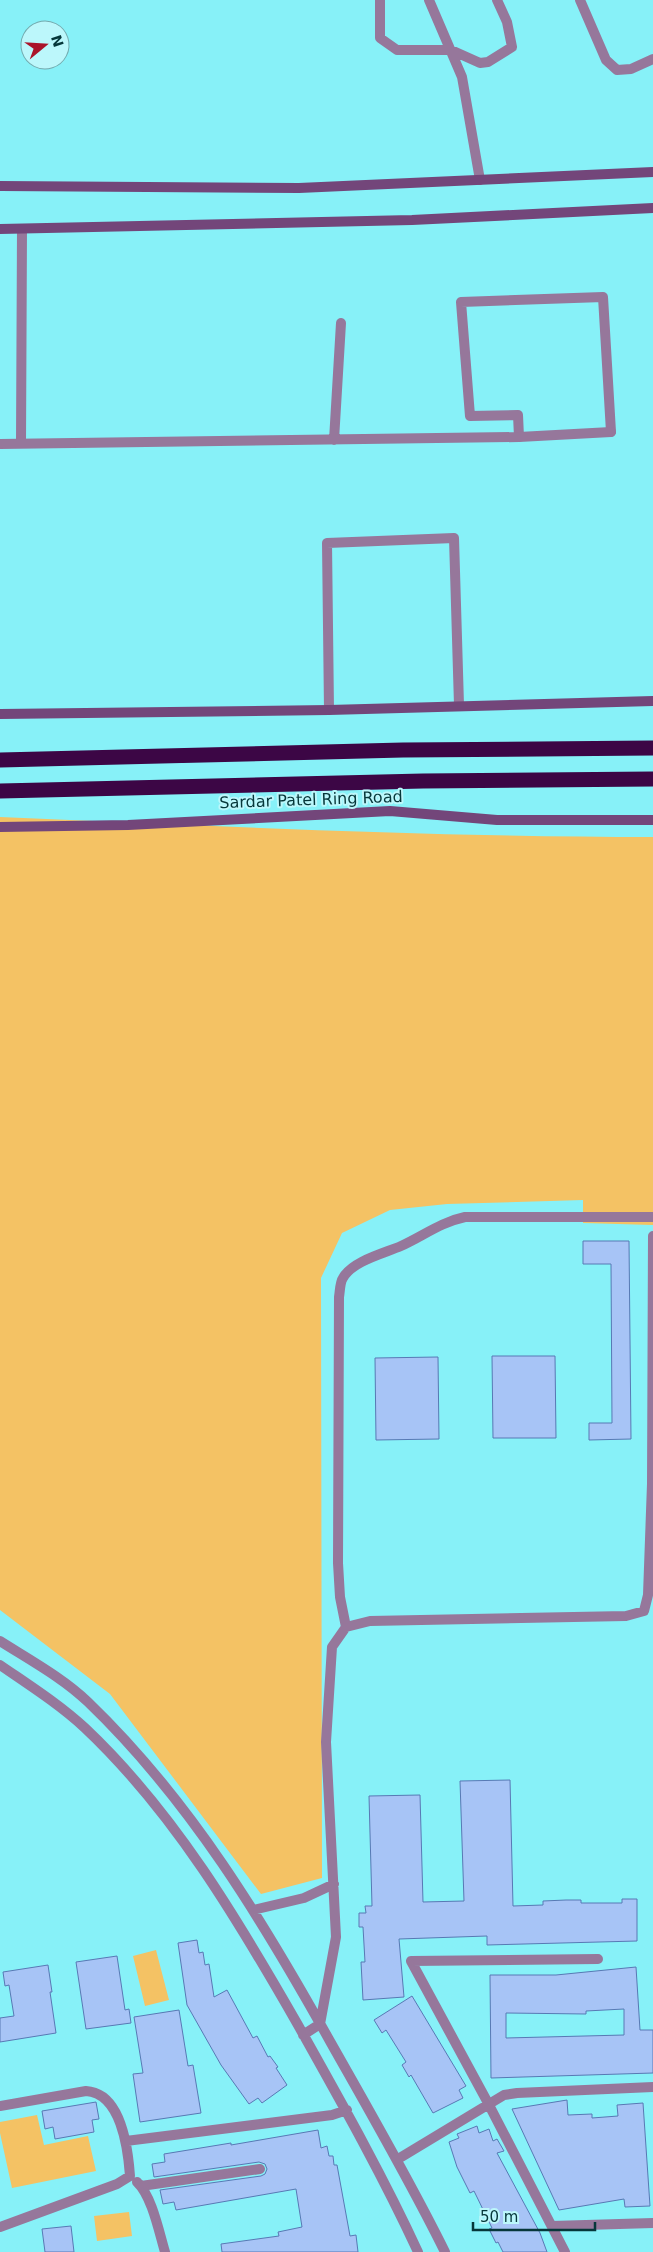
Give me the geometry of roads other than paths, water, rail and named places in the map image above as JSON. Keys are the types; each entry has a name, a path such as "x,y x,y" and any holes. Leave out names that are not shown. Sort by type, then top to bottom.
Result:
{"highway":[{"path":"0,760 403,750 653,748"},
{"name":"Sardar Patel Ring Road","path":"0,791 413,781 653,779"}],"street":[{"path":"380,0 380,38 397,50 451,50 480,63 488,62 512,47 507,22 497,0"},
{"path":"429,0 462,77 480,180"},
{"path":"580,0 606,60 617,70 631,69 653,58"},
{"path":"0,186 299,188 653,172"},
{"path":"0,230 412,220 653,208"},
{"path":"21,444 22,229"},
{"path":"0,444 519,437 611,432 603,297 461,302 470,416 518,414 519,437"},
{"path":"334,440 341,323"},
{"path":"329,710 327,543 454,538 459,705"},
{"path":"0,714 329,710 653,701"},
{"name":"Sardar Patel Ring Road","path":"0,827 128,825 390,811 497,820 653,820"},
{"path":"346,1627 340,1597 338,1563 339,1297 343,1277 354,1267 372,1257 400,1246 449,1221 465,1217 653,1217"},
{"path":"303,2035 320,2024 336,1937 326,1742 332,1647 346,1627 370,1621 626,1616 644,1611 648,1595 652,1484 653,1236"},
{"path":"0,1641 66,1683 88,1702 128,1744 183,1810 253,1910 398,2159 445,2252"},
{"path":"0,1665 47,1697 85,1728 156,1807 204,1872 252,1945 346,2110 383,2178 418,2252"},
{"path":"253,1910 304,1898 334,1884"},
{"path":"565,2252 488,2103 411,1961 598,1959"},
{"path":"398,2159 504,2095 653,2088"},
{"path":"0,2106 86,2091 96,2091 106,2097 126,2141 130,2176 141,2186 151,2207 165,2252"},
{"path":"126,2141 332,2115 346,2110"},
{"path":"141,2186 260,2169"},
{"path":"0,2227 117,2184 130,2176"},
{"path":"552,2226 653,2223"}]}
